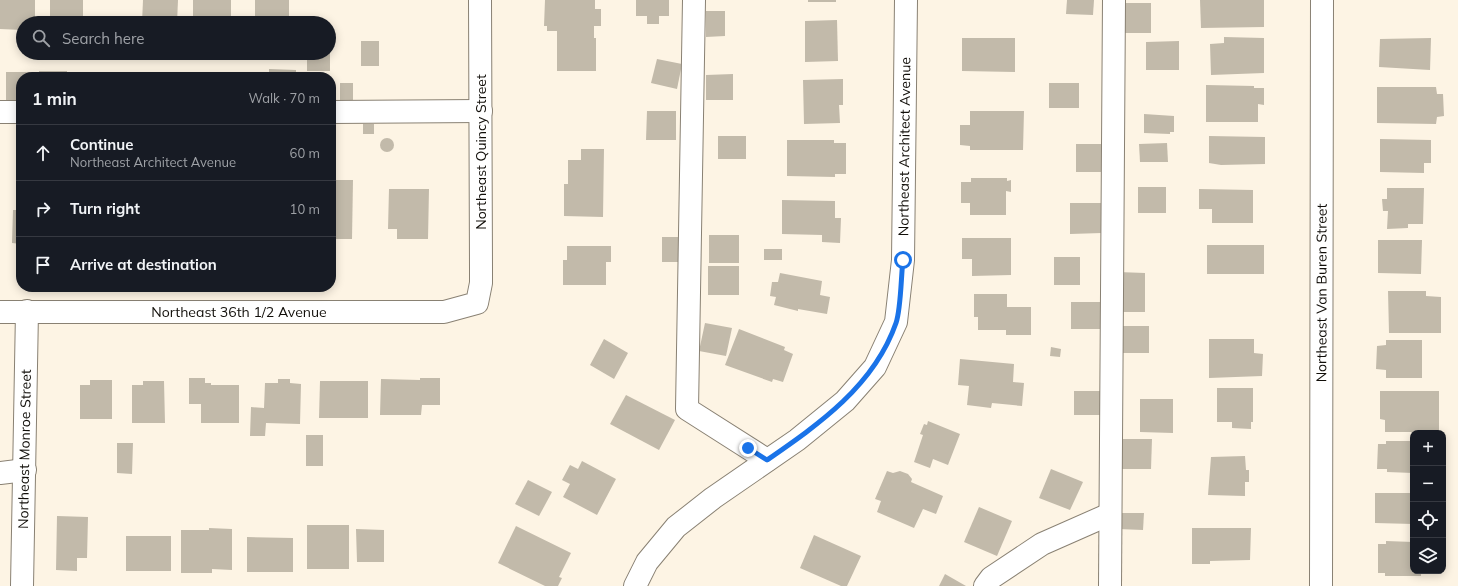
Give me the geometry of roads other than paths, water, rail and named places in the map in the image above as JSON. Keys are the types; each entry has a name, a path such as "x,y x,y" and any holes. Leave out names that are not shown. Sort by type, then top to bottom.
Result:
{"street":[{"name":"Northeast Quincy Street","path":"477,303 481,283 480,0"},
{"path":"694,0 688,409 767,460"},
{"name":"Northeast Architect Avenue","path":"634,586 647,562 676,527 713,498 797,440 845,401 875,367 896,322 903,260 906,0"},
{"path":"1110,586 1114,0"},
{"name":"Northeast Van Buren Street","path":"1322,0 1322,586"},
{"path":"336,112 480,111"},
{"path":"0,112 16,112"},
{"name":"Northeast 36th 1/2 Avenue","path":"0,312 444,312 477,303"},
{"name":"Northeast Monroe Street","path":"22,586 26,470 27,311"},
{"path":"0,473 26,470"},
{"path":"986,586 991,578 1042,544 1110,514"}]}
